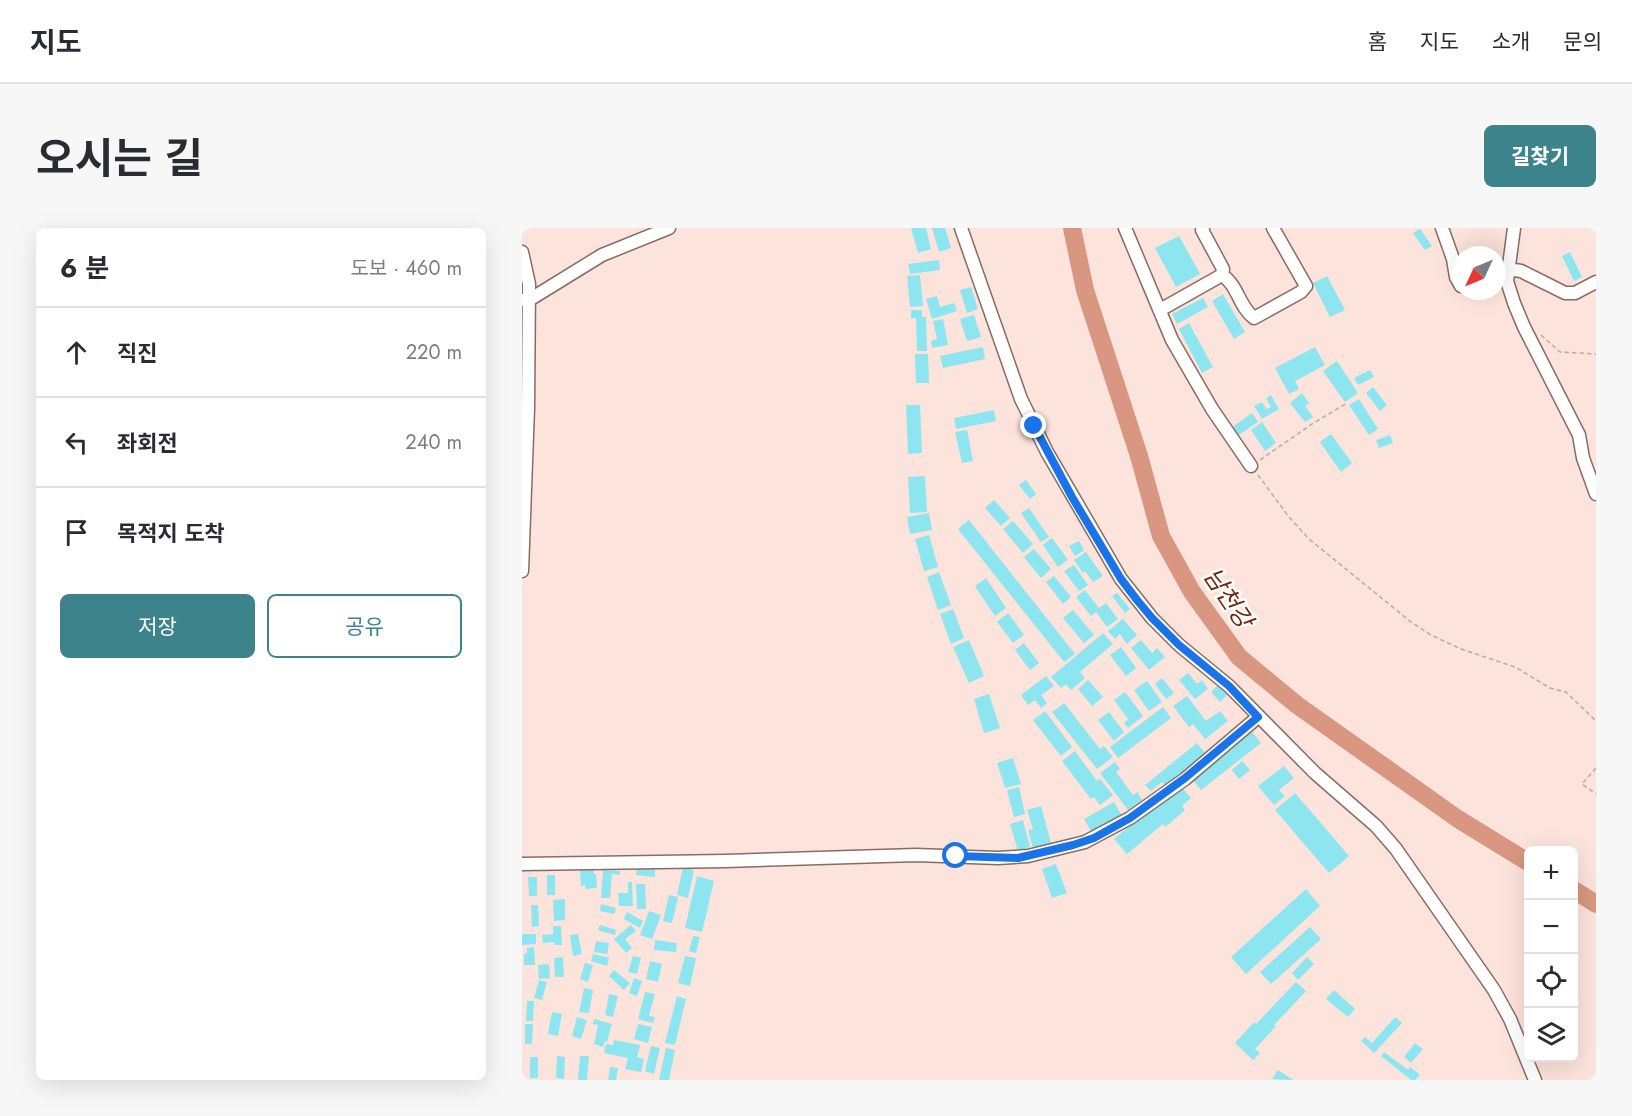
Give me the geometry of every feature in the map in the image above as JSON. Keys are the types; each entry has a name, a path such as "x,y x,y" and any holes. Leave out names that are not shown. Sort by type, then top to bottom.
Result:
{"street":[{"path":"526,300 602,255 669,228"},
{"path":"961,228 1022,399 1047,453 1121,579 1152,618 1179,645 1229,686 1315,773 1376,826 1396,849 1494,990 1510,1019 1535,1080"},
{"path":"1125,228 1172,340 1212,409 1251,466"},
{"path":"1203,228 1223,269 1222,275"},
{"path":"1222,275 1230,280 1248,314 1254,318 1301,292 1306,286 1273,228"},
{"path":"1442,228 1452,258"},
{"path":"1506,259 1514,228"},
{"path":"522,252 529,284 526,300 528,408 522,571"},
{"path":"1506,270 1531,274 1553,288 1566,293 1575,293 1596,282"},
{"path":"1160,310 1222,275"},
{"path":"1506,278 1524,327 1579,435 1583,458 1596,494"},
{"path":"522,864 916,855 1008,858 1028,856 1085,842 1130,818 1185,778 1258,717"}],"path":[{"path":"1524,327 1535,331 1560,352 1596,354"},
{"path":"1347,403 1251,466 1289,517 1309,539 1411,622 1431,635 1461,649 1515,667 1550,688 1566,692 1596,720"},
{"path":"1596,768 1582,784 1596,794"}],"building":[{"path":"911,228 926,228 931,249 918,253"},
{"path":"932,228 945,228 951,248 939,252"},
{"path":"1420,229 1432,246 1425,250 1413,233"},
{"path":"1179,236 1200,274 1176,287 1155,248"},
{"path":"1570,252 1582,277 1574,281 1562,256"},
{"path":"939,260 940,270 910,274 908,264"},
{"path":"920,275 923,306 910,307 907,276"},
{"path":"1327,276 1345,310 1330,317 1313,283"},
{"path":"971,287 978,309 967,313 960,290"},
{"path":"1223,294 1245,332 1234,339 1212,301"},
{"path":"937,296 940,307 954,303 957,311 932,319 926,299"},
{"path":"1203,298 1208,307 1177,324 1172,314"},
{"path":"911,310 922,310 922,317 926,317 927,351 917,351 916,318 911,318"},
{"path":"974,315 981,337 967,341 960,319"},
{"path":"943,319 948,345 932,348 931,341 937,339 933,321"},
{"path":"1189,323 1213,367 1202,373 1179,329"},
{"path":"983,347 985,359 943,368 940,356"},
{"path":"1315,347 1325,365 1295,381 1299,389 1289,394 1275,368"},
{"path":"915,354 928,354 929,383 916,383"},
{"path":"1337,361 1358,393 1345,402 1323,371"},
{"path":"1370,370 1374,377 1358,385 1354,378"},
{"path":"1373,387 1387,405 1380,411 1366,393"},
{"path":"1302,393 1309,403 1305,406 1313,417 1305,422 1290,403"},
{"path":"1271,395 1279,409 1262,419 1254,406 1262,402 1266,409 1271,407 1266,398"},
{"path":"1359,399 1378,429 1369,435 1349,405"},
{"path":"906,405 920,405 922,453 908,454"},
{"path":"994,410 996,421 956,429 954,418"},
{"path":"1252,413 1258,422 1237,436 1231,428"},
{"path":"1262,422 1276,443 1265,451 1251,430"},
{"path":"967,430 973,461 962,463 955,432"},
{"path":"1331,434 1352,463 1341,472 1320,442"},
{"path":"1390,435 1393,443 1379,448 1376,440"},
{"path":"925,476 927,512 910,513 908,477"},
{"path":"1026,480 1036,494 1030,499 1019,485"},
{"path":"994,500 1010,518 1001,526 985,508"},
{"path":"1029,508 1049,537 1041,542 1021,513"},
{"path":"929,513 932,530 910,534 907,517"},
{"path":"969,520 1075,654 1064,662 958,529"},
{"path":"1013,521 1033,544 1023,553 1003,529"},
{"path":"929,535 938,567 924,571 915,539"},
{"path":"1052,538 1068,560 1058,567 1043,545"},
{"path":"1079,541 1084,550 1075,556 1069,546"},
{"path":"1034,549 1051,569 1041,578 1024,557"},
{"path":"1086,552 1103,576 1093,582 1074,560"},
{"path":"1074,565 1088,585 1079,591 1064,571"},
{"path":"939,572 951,605 938,610 927,577"},
{"path":"1054,576 1071,597 1063,604 1046,582"},
{"path":"986,578 1006,608 995,616 975,586"},
{"path":"1085,590 1099,608 1106,603 1118,619 1107,627 1096,612 1091,616 1076,597"},
{"path":"1117,593 1130,609 1125,613 1112,596"},
{"path":"953,609 964,638 951,644 940,614"},
{"path":"1073,610 1094,635 1084,643 1063,618"},
{"path":"1008,613 1024,635 1013,643 997,622"},
{"path":"1123,619 1137,635 1127,644 1120,634 1115,639 1108,631"},
{"path":"1103,633 1113,644 1080,672 1085,678 1071,690 1066,684 1061,688 1051,677"},
{"path":"969,640 984,676 969,683 953,647"},
{"path":"1141,640 1152,653 1157,648 1165,657 1149,670 1131,648"},
{"path":"1024,643 1039,663 1030,670 1015,650"},
{"path":"1121,647 1136,668 1126,676 1110,655"},
{"path":"1188,673 1197,684 1202,680 1208,689 1195,699 1179,680"},
{"path":"1046,676 1054,686 1041,695 1047,703 1041,708 1035,700 1028,705 1021,695"},
{"path":"1162,678 1174,693 1166,699 1155,684"},
{"path":"1088,680 1103,697 1092,706 1078,689"},
{"path":"1147,681 1162,702 1149,711 1134,690"},
{"path":"1218,685 1227,695 1220,702 1211,692"},
{"path":"1125,692 1143,716 1128,728 1124,723 1128,719 1114,700"},
{"path":"989,694 1000,728 984,733 974,699"},
{"path":"1187,696 1206,721 1220,711 1228,721 1205,739 1193,724 1189,727 1173,706"},
{"path":"1064,703 1100,749 1104,746 1113,757 1097,769 1052,712"},
{"path":"1163,707 1171,718 1118,758 1110,747"},
{"path":"1045,711 1072,747 1061,756 1033,720"},
{"path":"1109,712 1124,732 1114,741 1098,720"},
{"path":"1252,732 1261,743 1201,790 1192,779"},
{"path":"1197,743 1205,753 1165,785 1162,782 1151,791 1145,785"},
{"path":"1075,751 1097,781 1100,779 1113,795 1100,805 1094,797 1091,799 1062,761"},
{"path":"1013,758 1021,784 1005,788 997,763"},
{"path":"1242,761 1250,770 1239,779 1232,770"},
{"path":"1115,762 1120,769 1116,772 1133,795 1137,792 1142,800 1128,810 1100,773"},
{"path":"1284,766 1294,778 1279,790 1285,796 1274,805 1258,786"},
{"path":"1019,787 1025,814 1014,817 1007,790"},
{"path":"1182,788 1191,798 1182,806 1185,810 1165,827 1163,824 1127,854 1114,839 1150,809 1152,811"},
{"path":"1295,793 1349,856 1329,873 1275,810"},
{"path":"1114,802 1122,816 1092,833 1084,819"},
{"path":"1041,806 1051,843 1033,848 1028,830 1033,829 1027,810"},
{"path":"1023,820 1030,847 1018,851 1010,824"},
{"path":"1056,864 1067,893 1052,898 1042,869"},
{"path":"637,867 655,869 655,877 636,875"},
{"path":"683,867 694,870 688,898 677,895"},
{"path":"593,869 596,874 597,888 586,889 585,885 581,886 580,870"},
{"path":"603,870 620,871 620,875 612,874 610,898 601,898"},
{"path":"547,875 555,875 555,895 547,895"},
{"path":"697,876 714,881 702,932 685,928"},
{"path":"528,877 537,877 537,896 529,896"},
{"path":"628,882 632,882 633,906 619,906 618,893 628,893"},
{"path":"636,884 645,884 646,909 637,909"},
{"path":"1306,889 1320,906 1246,974 1231,957"},
{"path":"669,895 678,897 672,923 663,921"},
{"path":"565,899 565,920 554,921 553,900"},
{"path":"601,904 616,908 614,914 600,911"},
{"path":"531,905 538,905 539,926 532,927"},
{"path":"649,911 661,915 652,939 640,935"},
{"path":"627,912 643,921 640,928 624,919"},
{"path":"600,925 616,930 615,935 598,930"},
{"path":"631,925 636,931 625,939 632,948 626,953 614,939"},
{"path":"553,926 561,926 562,945 555,945 554,942 543,943 542,935 553,934"},
{"path":"1310,927 1321,939 1271,984 1260,972"},
{"path":"522,934 536,934 536,944 522,945"},
{"path":"578,934 582,954 573,956 570,935"},
{"path":"693,936 700,937 696,953 689,951"},
{"path":"655,940 677,943 676,952 654,950"},
{"path":"596,941 609,943 607,954 594,952"},
{"path":"534,947 535,965 524,965 524,954 527,953 527,948"},
{"path":"593,954 609,958 607,966 591,961"},
{"path":"633,956 641,958 637,974 628,972"},
{"path":"685,956 696,958 690,986 678,983"},
{"path":"563,957 564,977 555,977 554,958"},
{"path":"1307,957 1314,964 1298,980 1292,973"},
{"path":"650,961 662,964 658,982 646,979"},
{"path":"585,963 593,965 588,982 580,979"},
{"path":"549,964 550,978 539,979 538,965"},
{"path":"614,970 630,983 624,990 609,976"},
{"path":"634,978 642,981 637,996 629,993"},
{"path":"539,980 547,982 542,1000 534,998"},
{"path":"1296,982 1306,991 1255,1049 1260,1053 1253,1060 1235,1043"},
{"path":"584,988 593,990 589,1013 579,1012"},
{"path":"1334,990 1355,1009 1348,1017 1326,999"},
{"path":"645,992 655,994 649,1016 655,1017 653,1023 638,1019"},
{"path":"609,994 618,996 613,1017 605,1015"},
{"path":"677,996 686,999 675,1045 665,1043"},
{"path":"527,1001 534,1001 533,1021 526,1021"},
{"path":"552,1012 562,1014 558,1036 548,1034"},
{"path":"577,1017 587,1020 581,1039 572,1036"},
{"path":"1395,1017 1402,1023 1374,1053 1361,1041 1365,1037 1372,1043"},
{"path":"594,1019 612,1024 607,1042 605,1041 603,1047 594,1044 598,1025 593,1024"},
{"path":"525,1024 533,1024 532,1044 525,1044"},
{"path":"638,1024 652,1027 648,1043 634,1039"},
{"path":"614,1040 640,1045 637,1057 644,1059 641,1072 625,1069 628,1058 604,1053 606,1044 613,1045"},
{"path":"1415,1043 1423,1049 1411,1063 1404,1057"},
{"path":"651,1046 660,1048 654,1074 645,1071"},
{"path":"666,1048 675,1050 669,1080 659,1080"},
{"path":"1384,1052 1408,1070 1410,1067 1420,1075 1415,1080 1411,1080 1381,1056"},
{"path":"557,1056 565,1057 564,1079 556,1078"},
{"path":"580,1056 589,1056 587,1080 578,1080"},
{"path":"530,1057 538,1057 538,1078 530,1078"},
{"path":"610,1067 618,1068 616,1080 608,1080"},
{"path":"1278,1070 1293,1080 1272,1079"}],"waterway":[{"name":"남천강","path":"1072,228 1085,290 1139,456 1161,536 1192,592 1239,657 1297,705 1458,819 1524,860"},
{"name":"남천강","path":"1578,893 1596,904"}],"route":[{"path":"956,856 1018,858 1094,838 1130,818 1185,778 1258,717 1229,686 1179,645 1137,600 1121,579 1072,497 1034,426"}]}
